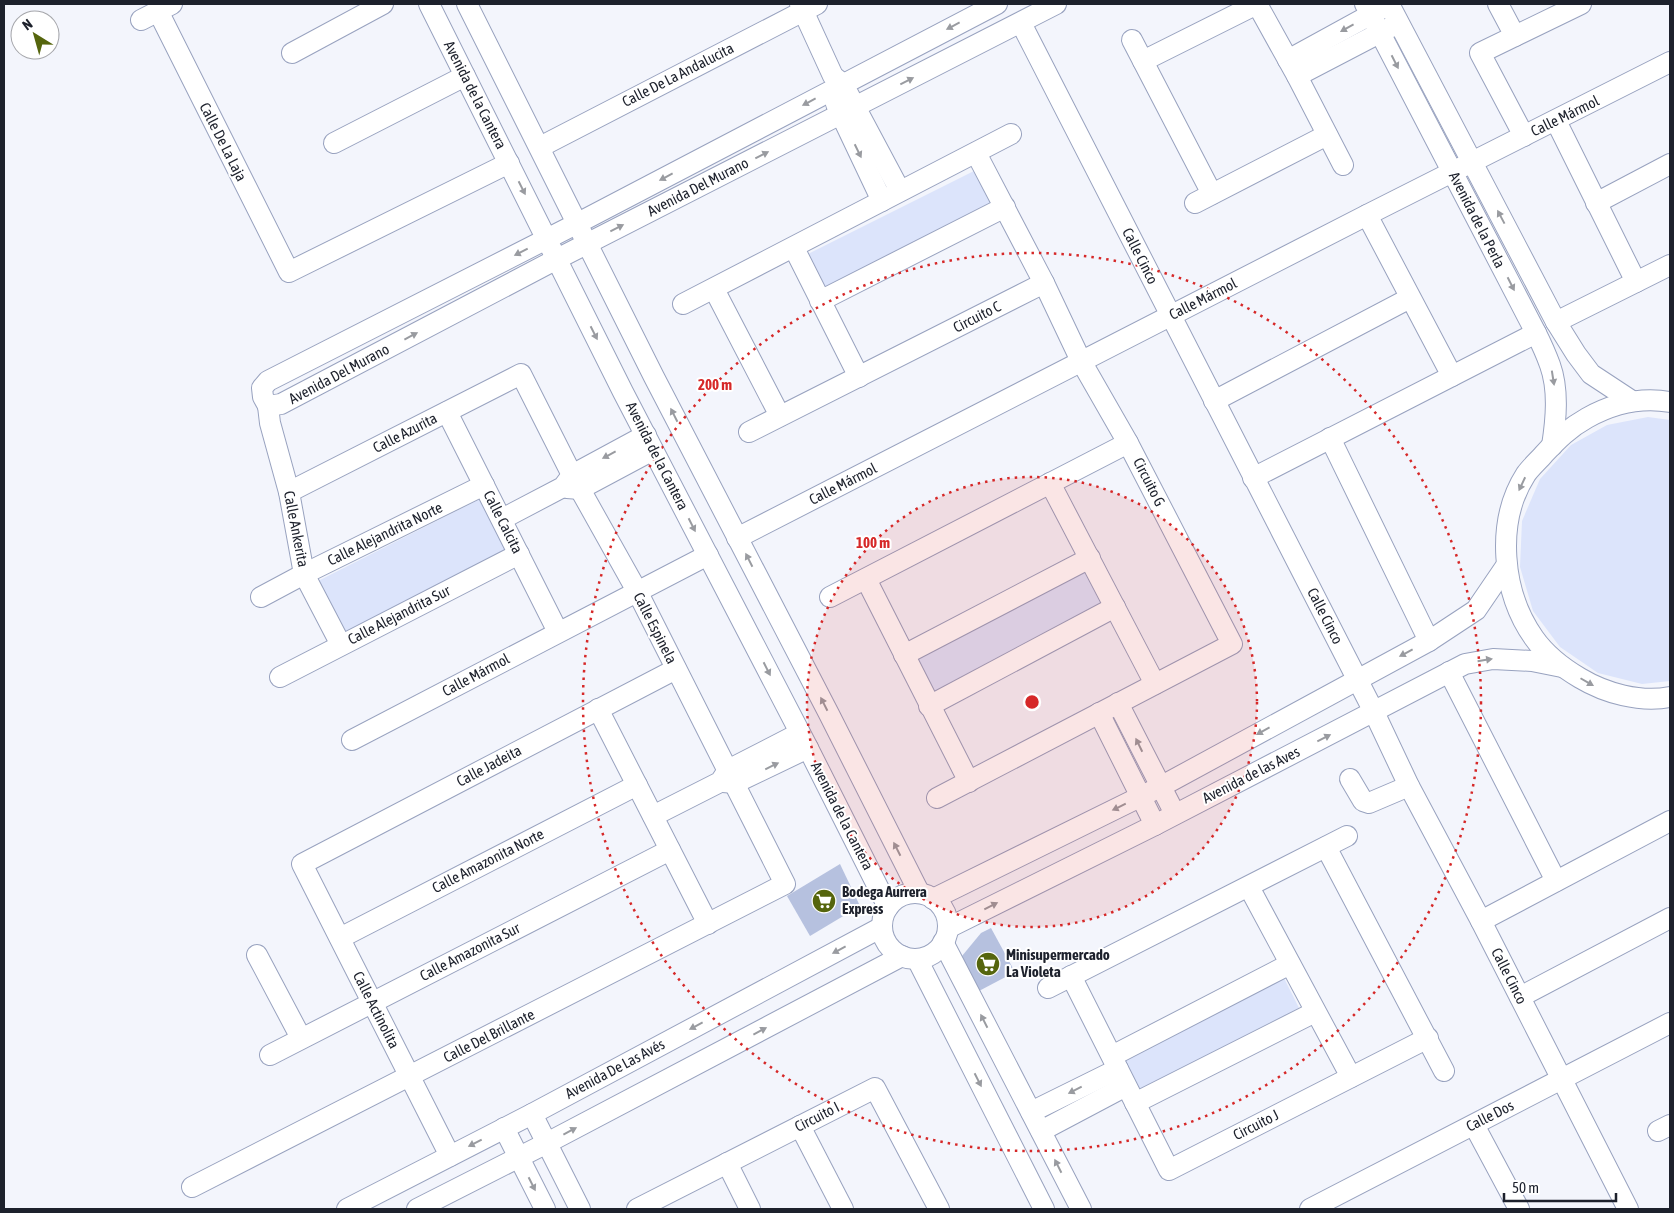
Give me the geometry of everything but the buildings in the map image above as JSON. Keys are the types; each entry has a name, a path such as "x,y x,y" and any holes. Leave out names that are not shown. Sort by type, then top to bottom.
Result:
{"street":[{"path":"292,53 383,4"},
{"name":"Avenida de la Cantera","path":"429,4 650,443 804,740 888,908"},
{"path":"417,1209 909,957 927,956 936,951 946,935 947,917 941,906 926,896 846,748 467,4"},
{"name":"Avenida Del Murano","path":"997,4 835,84 578,223 268,381 262,388 263,397 268,406 280,404 557,259 1056,4"},
{"path":"1143,62 1257,4 1293,68 1343,165"},
{"path":"1293,68 1389,4"},
{"name":"Avenida de la Perla","path":"1389,4 1556,322 1591,374 1632,401"},
{"path":"1498,4 1515,36"},
{"path":"1524,136 1480,53 1581,4"},
{"path":"807,6 835,84 848,111 882,200"},
{"name":"Calle De La Andalucita","path":"540,147 807,6"},
{"name":"Calle De La Laja","path":"157,12 289,272 509,162"},
{"path":"1372,17 1399,23"},
{"name":"Avenida de la Perla","path":"1372,17 1536,333 1551,366 1556,418 1552,446"},
{"name":"Calle Cinco","path":"1020,23 1374,712 1409,786 1520,997 1628,1209"},
{"path":"1132,40 1204,199 1327,135"},
{"name":"Calle Mármol","path":"738,538 1081,361 1670,62"},
{"path":"334,143 465,76"},
{"path":"848,111 900,191"},
{"path":"1556,121 1636,282"},
{"path":"683,304 1011,134"},
{"path":"976,153 1044,282 1081,361 1128,443"},
{"path":"1596,203 1670,164"},
{"path":"820,301 1005,207"},
{"path":"1367,215 1452,376"},
{"path":"794,248 859,377"},
{"path":"1556,322 1670,265"},
{"name":"Circuito C","path":"749,432 1044,282"},
{"path":"714,289 780,416"},
{"path":"1214,401 1410,298"},
{"path":"1254,478 1536,333"},
{"name":"Calle Azurita","path":"289,492 521,374"},
{"name":"Calle Espinela","path":"521,374 572,484 637,591 728,778 785,884"},
{"path":"1668,699 1627,696 1593,686 1562,667 1535,639 1516,604 1506,566 1506,534 1513,503 1526,474 1570,428 1598,412 1632,401 1670,402"},
{"name":"Calle Ankerita","path":"268,406 270,423 289,492 304,574 341,645"},
{"name":"Calle Calcita","path":"448,412 558,632"},
{"path":"1330,438 1429,641"},
{"path":"502,519 650,443"},
{"name":"Circuito G","path":"830,597 1128,443 1232,644 937,798"},
{"path":"1050,484 1155,684"},
{"name":"Calle Alejandrita Norte","path":"261,597 484,485"},
{"name":"Calle Alejandrita Sur","path":"280,677 519,554"},
{"name":"Calle Mármol","path":"352,740 708,555"},
{"path":"904,655 1090,558"},
{"path":"1044,1209 909,957 894,951 888,944 882,927 888,908 896,900 906,895 926,896 1141,797 1429,641 1476,610 1506,566"},
{"path":"866,579 969,782"},
{"path":"929,706 1115,607"},
{"name":"Avenida de las Aves","path":"946,935 1465,664 1493,659 1532,661 1562,667"},
{"name":"Calle Jadeita","path":"302,864 676,669"},
{"path":"1449,672 1556,881"},
{"path":"1118,702 1175,814"},
{"path":"598,709 708,924"},
{"path":"1099,713 1155,825"},
{"path":"653,816 804,740"},
{"path":"1350,779 1363,801 1369,803 1409,786"},
{"name":"Calle Amazonita Norte","path":"340,938 637,785"},
{"path":"1481,922 1670,821"},
{"path":"1048,988 1347,836"},
{"path":"1326,847 1444,1071"},
{"name":"Calle Amazonita Sur","path":"270,1055 670,850"},
{"name":"Calle Actinolita","path":"302,864 450,1156"},
{"name":"Calle Del Brillante","path":"192,1187 785,884"},
{"path":"1249,887 1351,1077"},
{"path":"1520,997 1670,918"},
{"name":"Avenida De Las Avés","path":"347,1209 532,1114 882,927"},
{"path":"946,935 1080,1209"},
{"path":"257,955 301,1038"},
{"path":"1041,1131 1123,1078 1290,964"},
{"name":"Circuito J","path":"1071,976 1168,1170 1428,1038"},
{"path":"1031,1112 1123,1078 1315,1012"},
{"name":"Calle Dos","path":"1310,1209 1670,1023"},
{"name":"Circuito I","path":"649,1207 727,1163 875,1088 939,1209"},
{"path":"532,1114 580,1209"},
{"path":"1474,1125 1512,1207"},
{"path":"800,1126 842,1209"},
{"path":"504,1128 545,1209"},
{"path":"727,1163 750,1209"}],"shaded area":[{"path":"976,170 994,205 823,291 806,255"},
{"path":"1648,417 1670,420 1670,681 1642,684 1598,673 1560,647 1533,611 1520,567 1522,521 1540,479 1571,445 1607,425"},
{"path":"480,499 507,552 345,634 318,581"},
{"path":"1086,570 1104,605 934,694 915,658"},
{"path":"1284,978 1299,1008 1132,1094 1117,1064"}],"place":[{"name":"Bodega Aurrera Express","path":"824,901"},
{"name":"Minisupermercado La Violeta","path":"988,964"}]}
